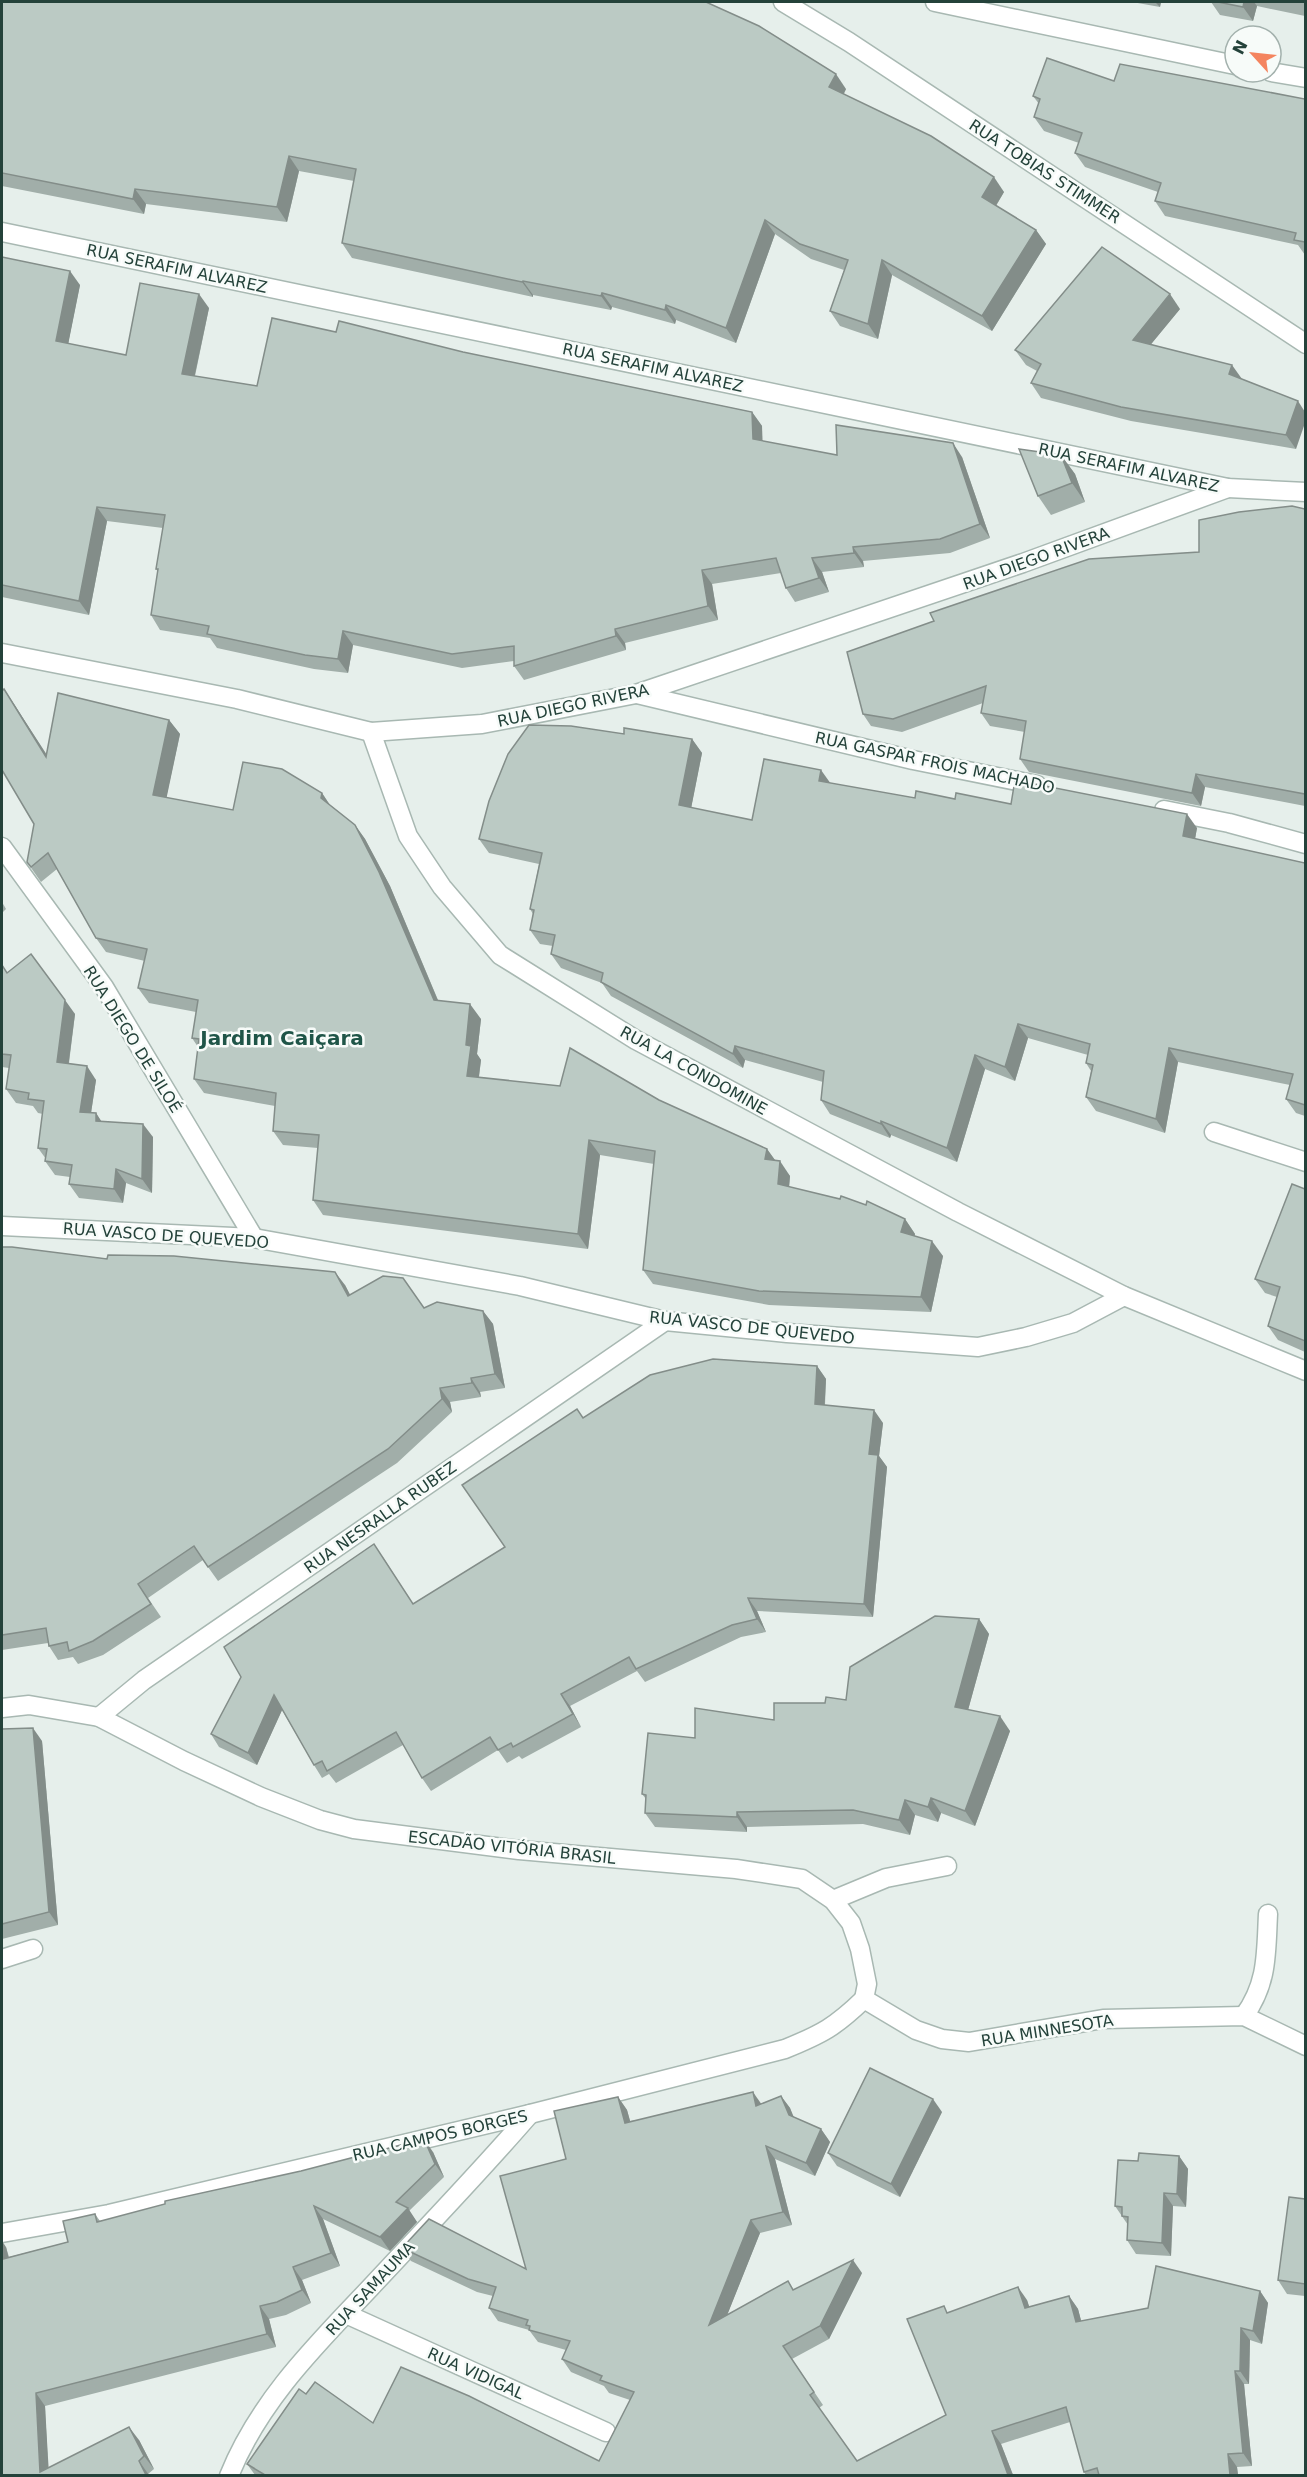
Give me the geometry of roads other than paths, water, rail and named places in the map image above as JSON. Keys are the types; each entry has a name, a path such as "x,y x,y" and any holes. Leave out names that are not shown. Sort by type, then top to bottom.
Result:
{"street":[{"name":"RUA TOBIAS STIMMER","path":"783,2 869,55 1305,344"},
{"path":"935,2 1223,62"},
{"path":"1283,74 1305,78"},
{"name":"RUA SERAFIM ALVAREZ","path":"2,232 1228,488 1305,492"},
{"name":"RUA DIEGO RIVERA","path":"2,653 237,699 371,732 482,724 636,694 1023,563 1228,488"},
{"name":"RUA GASPAR FROIS MACHADO","path":"636,694 913,760 1053,788"},
{"name":"RUA LA CONDOMINE","path":"371,732 408,836 442,887 500,955 636,1040 958,1212 1124,1296"},
{"path":"1147,807 1229,823 1305,844"},
{"name":"RUA DIEGO DE SILOÉ","path":"2,847 104,987 254,1238"},
{"path":"1214,1132 1305,1162"},
{"name":"RUA VASCO DE QUEVEDO","path":"2,1226 254,1238 520,1287 664,1321 787,1333 978,1347 1026,1337 1073,1323 1124,1296"},
{"path":"1124,1296 1305,1371"},
{"name":"RUA NESRALLA RUBEZ","path":"99,1717 144,1680 664,1321"},
{"name":"ESCADÃO VITÓRIA BRASIL","path":"2,1708 29,1705 99,1717 261,1797 320,1820 354,1829 519,1850 736,1869 802,1879 833,1900 851,1923 860,1949 867,1984 864,1999"},
{"path":"833,1900 886,1878 947,1866"},
{"path":"1244,2016 1257,1999 1265,1971 1268,1914"},
{"path":"2,1959 33,1949"},
{"name":"RUA MINNESOTA","path":"864,1999 916,2031 942,2039 969,2042 1103,2019 1244,2016 1305,2046"},
{"name":"RUA CAMPOS BORGES","path":"2,2233 109,2214 530,2114 785,2049 824,2033 844,2019 864,1999"},
{"name":"RUA SAMAUMA","path":"229,2475 242,2444 294,2369 486,2165 530,2114"},
{"name":"RUA VIDIGAL","path":"346,2314 606,2432"}],"district":[{"name":"Jardim Caiçara","path":"282,1038"}]}
